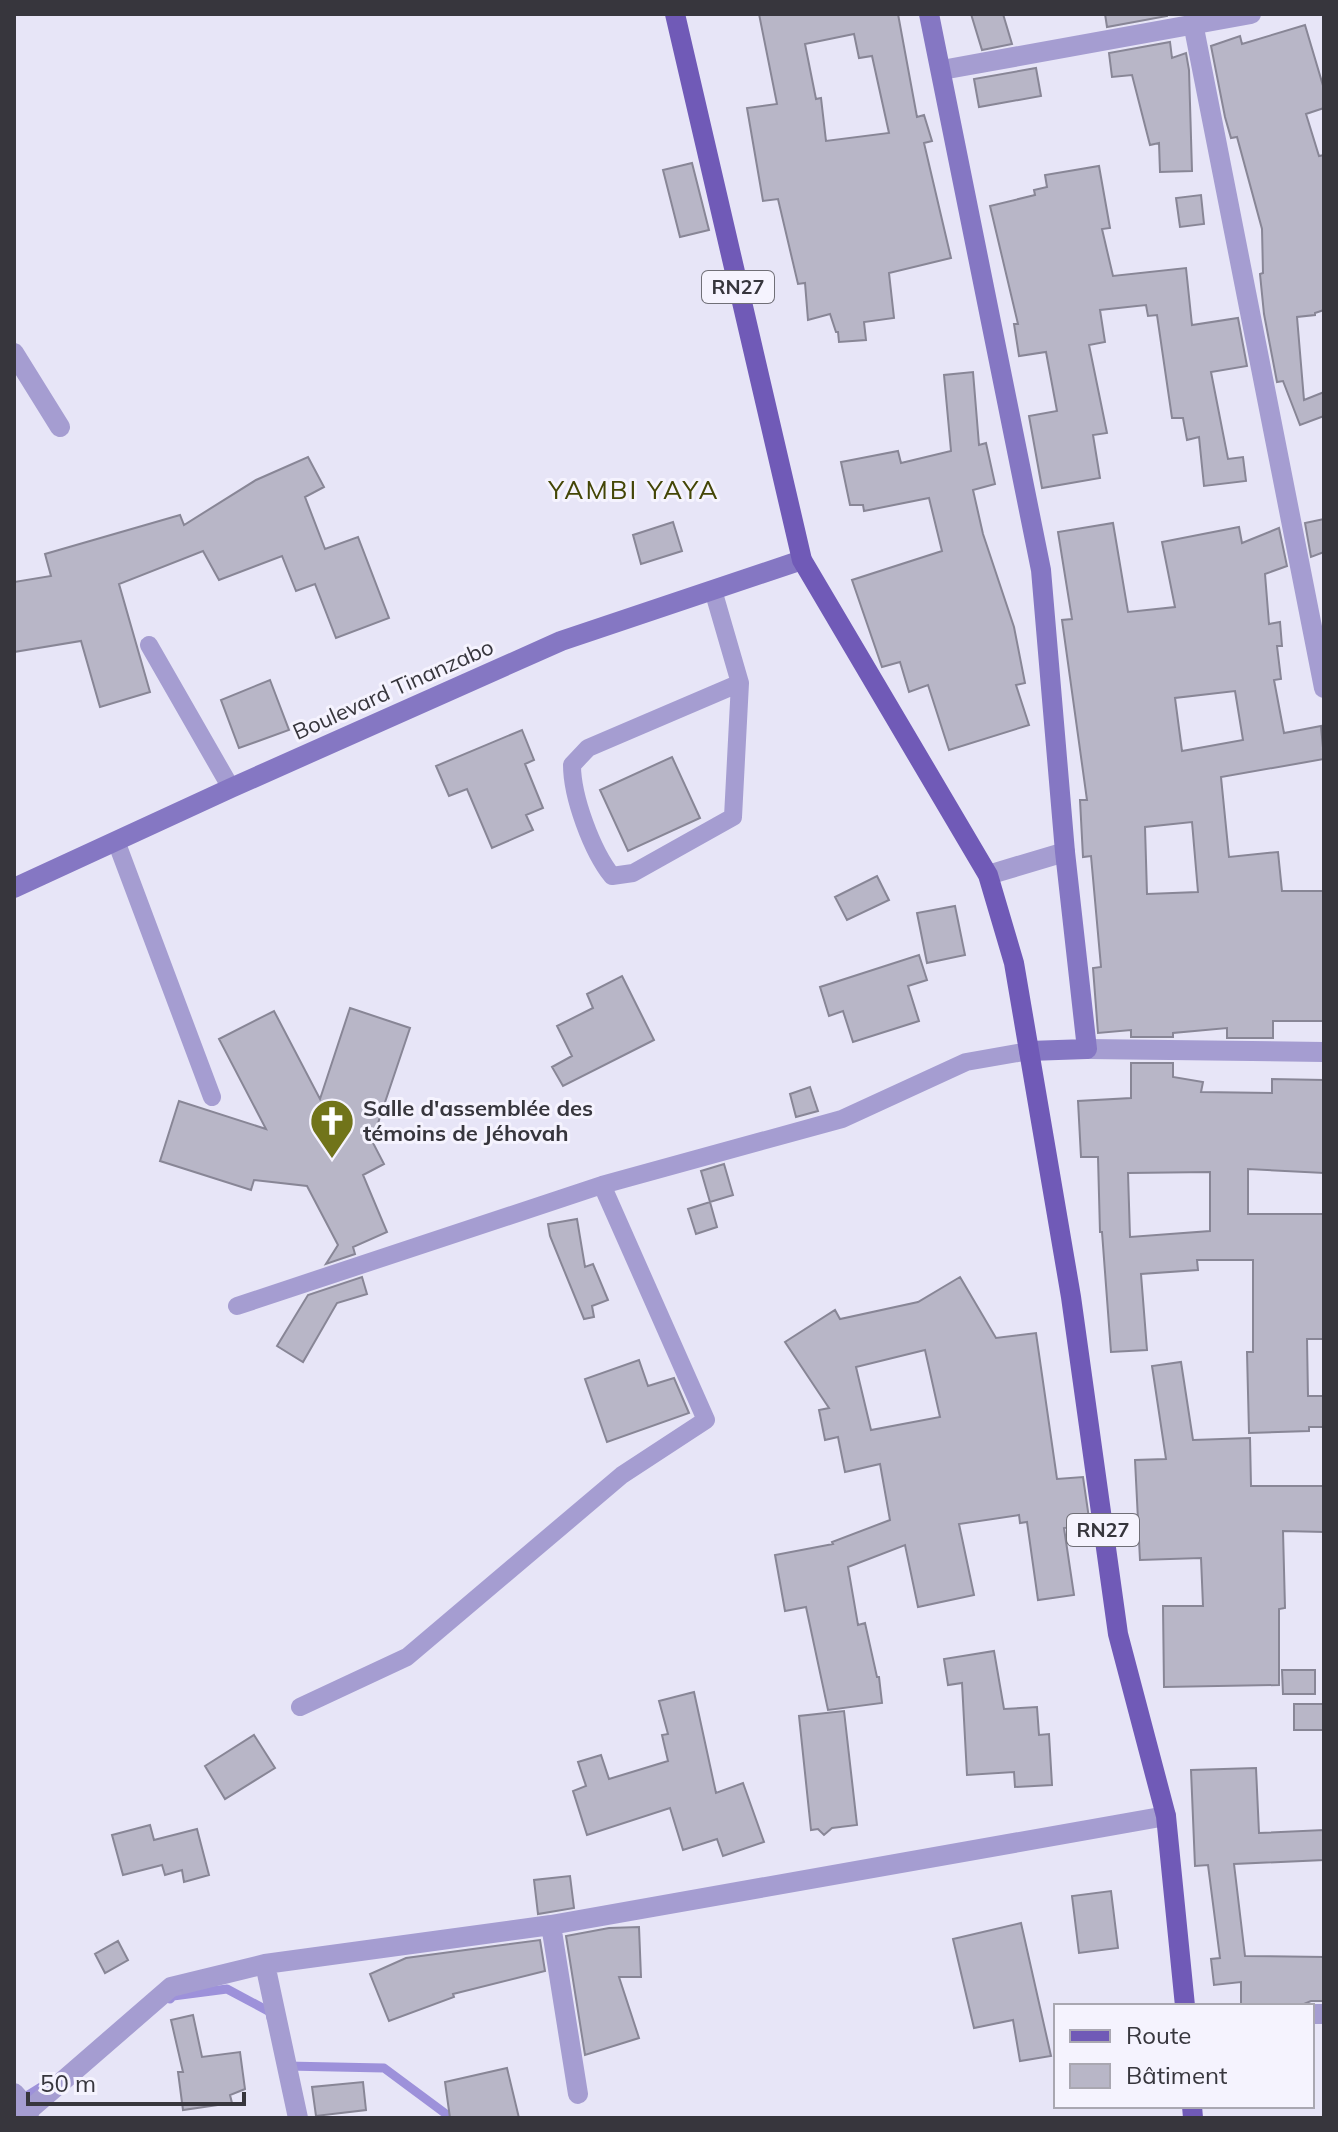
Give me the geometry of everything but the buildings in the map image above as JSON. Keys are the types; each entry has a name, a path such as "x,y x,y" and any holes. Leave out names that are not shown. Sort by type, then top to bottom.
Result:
{"main road":[{"name":"RN27","path":"675,14 802,560 988,875 1014,963 1071,1297 1118,1634 1166,1816 1185,2004"}],"street":[{"path":"929,14 1041,570 1065,852 1087,1049"},
{"path":"942,70 1251,14"},
{"path":"1193,23 1324,688"},
{"path":"14,353 60,427"},
{"name":"Boulevard Tinanzabo","path":"14,888 561,641 802,560"},
{"path":"988,875 1065,852"},
{"path":"1029,1051 1324,1052"},
{"path":"21,2104 171,1987 265,1964 551,1925 1166,1816"},
{"path":"551,1925 578,2094"},
{"path":"265,1964 298,2118"}],"lane":[{"path":"713,590 740,683 733,817 633,873 612,876 601,863 572,784 572,765 588,748 740,683"},
{"path":"149,645 231,788"},
{"path":"116,841 212,1097"},
{"path":"237,1306 602,1185 842,1119 966,1062 1029,1051"},
{"path":"300,1707 407,1657 622,1475 706,1420 602,1185"}],"waterway":[{"path":"170,1999 173,1996 227,1989 270,2012 271,2018"},
{"path":"286,2066 384,2068 446,2114 447,2118"},
{"path":"20,2100 49,2082"}],"place":[{"name":"Salle d'assemblée des témoins de Jéhovah","path":"332,1160"}],"district":[{"name":"YAMBI YAYA","path":"634,490"}]}
